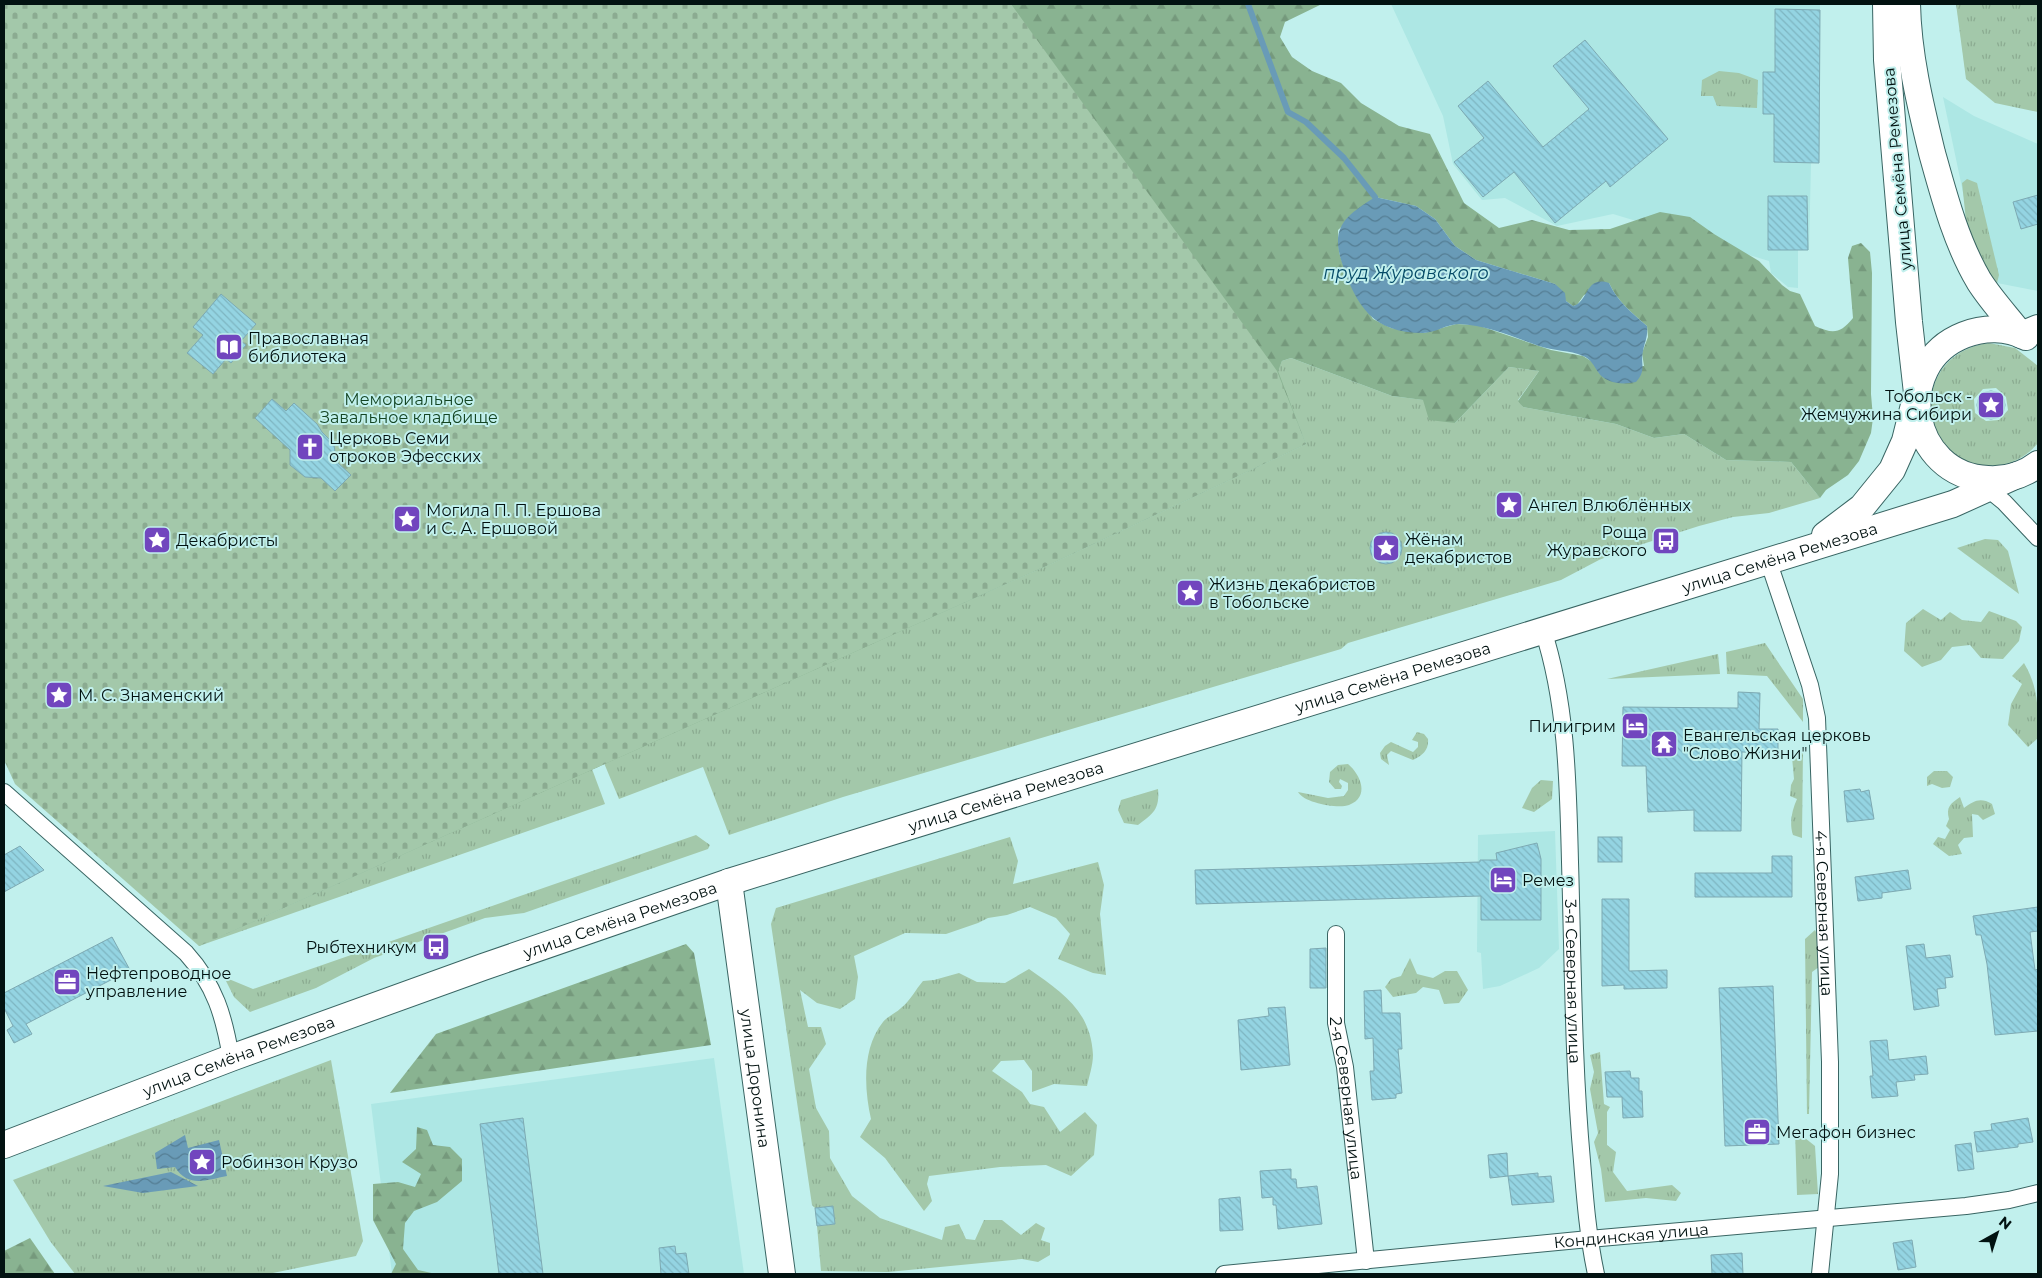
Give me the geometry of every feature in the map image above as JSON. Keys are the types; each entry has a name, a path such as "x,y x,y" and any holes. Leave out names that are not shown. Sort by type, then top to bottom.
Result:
{"main road":[{"name":"улица Семёна Ремезова","path":"1886,4 1888,60 1909,322 1918,393"},
{"name":"улица Семёна Ремезова","path":"1907,4 1912,58 1919,100 1942,190 1958,237 1978,279 2033,336"},
{"path":"1778,557 1826,534 1848,519 1872,497 1900,456 1927,366 1946,344 1958,337 1986,329 2000,329 2033,336"},
{"path":"1918,393 1917,413 1926,440 1944,462 1978,482"},
{"name":"улица Семёна Ремезова","path":"4,1145 231,1058 491,964 729,882 1953,504 1978,482 2032,470"},
{"name":"улица Доронина","path":"729,882 782,1274"}],"street":[{"path":"1978,482 2004,502 2038,538"},
{"name":"4-я Северная улица","path":"1778,557 1817,718 1830,1062 1830,1174 1820,1274"},
{"name":"3-я Северная улица","path":"1543,630 1554,664 1563,716 1569,825 1574,1042 1589,1239 1596,1274"},
{"path":"4,792 186,953 202,971 217,999 226,1026 231,1058"},
{"name":"2-я Северная улица","path":"1336,934 1336,1023 1345,1067 1366,1261"},
{"name":"Кондинская улица","path":"1224,1274 1589,1239 1966,1206 2009,1200 2038,1193"}],"shaded area":[{"path":"1391,4 1820,4 1819,163 1811,163 1809,250 1798,250 1798,288 1788,287 1771,273 1769,261 1613,214 1557,226 1505,198 1482,200 1453,164 1443,116"},
{"path":"1943,97 1974,116 2038,144 2038,291 1997,283 1989,277 1965,202"},
{"path":"1555,831 1559,949 1539,968 1500,986 1483,989 1481,953 1477,952 1478,835"},
{"path":"714,1058 744,1274 392,1274 371,1104"}],"green space":[{"name":"Мемориальное Завальное кладбище","path":"4,4 1322,4 1285,22 1280,37 1292,57 1312,71 1341,83 1361,103 1399,126 1430,134 1464,203 1499,228 1532,220 1569,230 1610,229 1660,212 1690,217 1759,261 1782,285 1790,291 1800,294 1815,326 1832,331 1840,330 1853,318 1848,258 1852,246 1861,243 1870,252 1872,273 1871,394 1873,418 1871,433 1859,461 1848,475 1826,490 1820,498 1791,462 1726,460 1684,434 1654,438 1616,424 1523,407 1518,401 1539,371 1509,367 1455,423 1429,420 1423,400 1392,396 1291,358 1282,361 1278,371 1306,444 1055,562 199,946","holes":["1375,197 1416,206 1435,219 1455,246 1476,260 1555,284 1566,301 1573,306 1577,305 1584,295 1609,283 1621,301 1647,326 1648,337 1642,353 1644,366 1599,373 1594,363 1583,356 1551,350 1477,325 1456,324 1424,333 1391,328 1373,319 1347,277 1339,252 1338,230"]},
{"name":"Мемориальное Завальное кладбище","path":"4,4 1011,4 1277,371 1306,444 1055,562 199,946 15,784 4,760"},
{"path":"1956,4 2038,4 2038,112 1995,103 1966,79"},
{"path":"1719,71 1739,73 1758,80 1757,108 1717,106 1713,96 1701,96 1702,80"},
{"path":"1967,179 1977,183 1999,275 1997,283 1989,277 1967,230 1962,183"},
{"path":"1989,343 2015,348 2038,366 2038,443 2021,458 1999,465 1972,463 1951,452 1938,434 1931,413 1933,390 1943,369 1961,352","holes":["1996,388 2006,397 2008,410 1999,420 1986,421 1975,413 1974,399 1983,389"]},
{"path":"1291,358 1392,396 1424,400 1455,423 1509,367 1539,371 1518,400 1523,407 1616,424 1654,438 1684,434 1726,460 1791,462 1820,498 1769,513 1733,517 1699,526 1624,550 1599,560 1561,580 1348,643 1341,649 843,797 729,835 703,767 619,799 604,763 1055,562 1306,444 1277,371 1282,361"},
{"path":"1985,539 1998,540 2008,551 2019,594 1957,548"},
{"path":"1923,609 1941,620 1950,612 1962,620 1981,622 1989,611 2016,621 2022,627 2019,641 2003,659 1981,658 1970,645 1952,647 1941,660 1922,667 1904,651 1906,623"},
{"path":"1765,643 1803,699 1803,722 1767,676 1727,674 1726,652"},
{"path":"1718,654 1720,674 1607,679"},
{"path":"2024,663 2033,681 2038,709 2038,738 2028,747 2008,725 2011,704 2022,684 2012,676"},
{"path":"1417,732 1424,734 1428,739 1425,752 1420,756 1413,760 1391,751 1387,755 1389,765 1381,759 1380,753 1391,742 1413,752 1418,747 1418,742 1412,740"},
{"path":"1803,749 1802,838 1793,835 1792,817 1797,799 1790,796 1791,785 1794,779 1792,757"},
{"path":"1348,764 1357,774 1361,786 1360,797 1349,805 1330,806 1314,802 1301,796 1298,792 1328,798 1344,796 1348,790 1348,783 1340,779 1341,789 1335,789 1329,782 1330,772 1338,765"},
{"path":"592,769 605,804 199,946"},
{"path":"1934,771 1947,771 1953,777 1950,787 1942,788 1932,784 1927,786 1927,777"},
{"path":"1541,780 1553,781 1552,799 1534,812 1522,808 1532,788"},
{"path":"1158,789 1157,806 1151,814 1138,825 1124,823 1118,810 1121,800"},
{"path":"1960,797 1964,808 1981,800 1992,804 1995,814 1983,820 1978,815 1972,814 1973,837 1964,838 1958,845 1962,854 1949,856 1933,844 1938,837 1945,839 1950,830 1946,826 1949,819 1949,809 1951,804"},
{"path":"696,835 710,845 708,849 524,913 485,918 374,958 316,988 250,1012 234,997 224,977 253,989"},
{"path":"1010,837 1018,861 1013,884 1098,862 1104,885 1100,914 1106,975 1093,973 1058,959 1070,934 1056,918 1030,907 1007,915 988,918 946,934 905,933 854,956 858,977 855,999 840,1009 817,1003 800,990 808,1027 821,1027 826,1044 809,1069 816,1108 829,1131 830,1158 852,1196 880,1218 942,1240 945,1227 959,1224 966,1239 975,1240 984,1220 1002,1220 1021,1235 1036,1223 1045,1228 1041,1240 1050,1243 1050,1255 1038,1262 1022,1259 888,1272 821,1271 817,1226 835,1224 833,1207 815,1208 812,1205 771,924 776,908"},
{"path":"1815,930 1821,942 1823,964 1812,972 1809,1114 1807,1114 1805,939"},
{"path":"686,944 694,953 711,1045 390,1093 436,1034"},
{"path":"1410,958 1417,974 1433,978 1445,971 1457,971 1468,990 1459,1003 1444,1004 1439,990 1423,987 1416,993 1393,997 1385,987 1391,979 1401,976"},
{"path":"1029,969 1053,986 1073,1004 1087,1026 1093,1055 1087,1086 1054,1084 1032,1092 1032,1071 1024,1060 1001,1061 992,1071 1022,1092 1030,1104 1044,1107 1060,1132 1085,1112 1097,1125 1094,1155 1071,1176 1046,1165 1000,1167 929,1176 927,1184 932,1201 924,1211 885,1158 860,1137 871,1119 866,1069 871,1044 876,1032 885,1020 907,1002 923,981 959,973 977,982 1005,983"},
{"path":"1600,1052 1604,1104 1610,1107 1607,1112 1607,1145 1616,1152 1613,1172 1627,1191 1672,1185 1681,1193 1676,1201 1646,1198 1605,1202 1601,1169 1594,1142 1598,1133 1590,1089 1594,1072 1590,1055"},
{"path":"331,1060 363,1241 356,1256 268,1274 75,1274 50,1241 13,1180"},
{"path":"417,1127 427,1130 433,1145 450,1147 462,1159 462,1181 437,1202 414,1211 405,1223 403,1249 418,1270 436,1274 391,1274 396,1264 373,1220 373,1184 398,1182 415,1187 421,1174 402,1162 416,1149"},
{"path":"1795,1130 1815,1146 1818,1194 1797,1195"},
{"path":"30,1238 55,1274 4,1274 4,1251"}],"water":[{"name":"пруд Журавского","path":"1375,197 1416,206 1435,219 1455,246 1476,260 1555,284 1565,293 1566,301 1573,306 1582,300 1591,286 1601,282 1609,283 1621,301 1647,326 1647,336 1642,356 1642,370 1639,378 1636,382 1631,383 1610,381 1601,376 1586,357 1544,348 1480,327 1455,324 1423,333 1406,332 1379,322 1361,304 1347,278 1338,240 1343,223 1349,216"},
{"path":"185,1135 188,1148 219,1140 227,1176 198,1181 186,1178 175,1167 157,1169 155,1153"},
{"path":"171,1172 198,1186 143,1193 103,1186"}],"building":[{"path":"1775,9 1820,10 1819,163 1774,162 1774,114 1763,114 1763,72 1775,72"},
{"path":"1585,40 1668,139 1610,187 1606,181 1555,223 1514,172 1483,197 1454,162 1484,138 1458,106 1488,81 1543,147 1589,109 1553,66"},
{"path":"2038,195 2038,224 2021,229 2013,202"},
{"path":"1768,196 1807,196 1808,250 1768,250"},
{"path":"221,294 256,324 241,341 246,345 231,363 226,359 213,374 187,353 203,335 193,327"},
{"path":"1991,391 2001,395 2005,405 2001,415 1991,419 1981,415 1977,405 1981,395"},
{"name":"Церковь Семи отроков Эфесских","path":"272,399 286,411 294,403 317,424 334,444 336,461 351,475 335,491 321,478 305,477 290,465 290,450 255,418"},
{"path":"1386,532 1392,533 1397,537 1401,542 1401,554 1397,559 1392,563 1386,564 1380,563 1375,559 1371,554 1370,548 1371,542 1375,537 1380,533"},
{"path":"1738,692 1760,693 1759,729 1778,729 1778,753 1742,752 1741,831 1694,831 1694,810 1648,812 1646,766 1622,766 1623,707 1738,708"},
{"path":"1860,789 1861,792 1869,790 1874,819 1847,822 1844,791"},
{"path":"1598,837 1622,837 1622,862 1598,862"},
{"path":"1537,843 1541,859 1541,920 1481,920 1481,896 1196,904 1195,870 1480,862 1480,860 1497,860 1496,853"},
{"path":"20,846 44,870 4,892 4,855"},
{"path":"1772,856 1792,856 1792,897 1695,897 1695,873 1772,873"},
{"path":"1908,870 1911,889 1882,893 1882,898 1858,901 1855,877"},
{"path":"1602,899 1629,899 1629,971 1667,970 1667,988 1624,989 1624,985 1602,986"},
{"path":"2038,907 2038,931 2030,932 2035,970 2038,969 2038,1031 1995,1035 1987,964 1981,935 1976,935 1973,916"},
{"name":"Нефтепроводное управление","path":"112,937 130,970 26,1024 32,1034 14,1043 7,1030 13,1026 4,1008 4,993"},
{"path":"1924,944 1926,958 1950,955 1953,977 1945,978 1946,988 1937,989 1939,1006 1914,1010 1906,946"},
{"path":"1326,948 1326,988 1310,988 1310,949"},
{"path":"1773,986 1779,1144 1725,1146 1719,988"},
{"path":"1381,990 1382,1013 1400,1013 1402,1049 1398,1049 1402,1093 1396,1094 1396,1098 1372,1100 1370,1071 1374,1071 1373,1038 1365,1039 1364,991"},
{"path":"1285,1007 1290,1065 1241,1070 1238,1020 1269,1016 1268,1008"},
{"path":"1887,1040 1889,1060 1926,1056 1928,1074 1914,1075 1915,1080 1896,1082 1898,1096 1872,1098 1870,1076 1873,1076 1870,1041"},
{"path":"1630,1071 1631,1078 1639,1078 1639,1091 1642,1091 1643,1117 1623,1118 1622,1097 1607,1097 1605,1072"},
{"path":"523,1118 543,1274 499,1274 480,1124"},
{"path":"2028,1118 2033,1142 2018,1144 2018,1147 1977,1152 1974,1132 1992,1130 1991,1124"},
{"path":"1971,1143 1974,1169 1958,1171 1955,1145"},
{"path":"1507,1153 1508,1176 1490,1178 1488,1155"},
{"path":"1291,1169 1291,1179 1296,1179 1297,1188 1317,1186 1322,1224 1278,1229 1276,1205 1273,1205 1273,1197 1262,1198 1260,1171"},
{"path":"1538,1173 1538,1177 1551,1176 1554,1202 1512,1205 1508,1176"},
{"path":"1240,1197 1243,1230 1220,1231 1219,1199"},
{"path":"833,1206 835,1224 817,1226 815,1208"},
{"path":"1912,1240 1916,1267 1898,1270 1893,1243"},
{"path":"675,1246 676,1254 686,1253 689,1274 661,1274 659,1248"},
{"path":"1742,1253 1743,1274 1712,1274 1711,1255"}],"waterway":[{"path":"1248,4 1288,112 1306,122 1344,158 1375,197"}],"place":[{"name":"Православная библиотека","path":"229,347"},
{"name":"Тобольск - Жемчужина Сибири","path":"1991,405"},
{"name":"Церковь Семи отроков Эфесских","path":"310,447"},
{"name":"Ангел Влюблённых","path":"1509,505"},
{"name":"Могила П. П. Ершова и С. А. Ершовой","path":"407,519"},
{"name":"Декабристы","path":"157,540"},
{"name":"Роща Журавского","path":"1666,541"},
{"name":"Жёнам декабристов","path":"1386,548"},
{"name":"Жизнь декабристов в Тобольске","path":"1190,593"},
{"name":"М. С. Знаменский","path":"59,695"},
{"name":"Пилигрим","path":"1635,726"},
{"name":"Евангельская церковь \"Слово Жизни\"","path":"1664,744"},
{"name":"Ремез","path":"1503,880"},
{"name":"Рыбтехникум","path":"436,947"},
{"name":"Нефтепроводное управление","path":"67,982"},
{"name":"Мегафон бизнес","path":"1757,1132"},
{"name":"Робинзон Крузо","path":"202,1162"}]}
